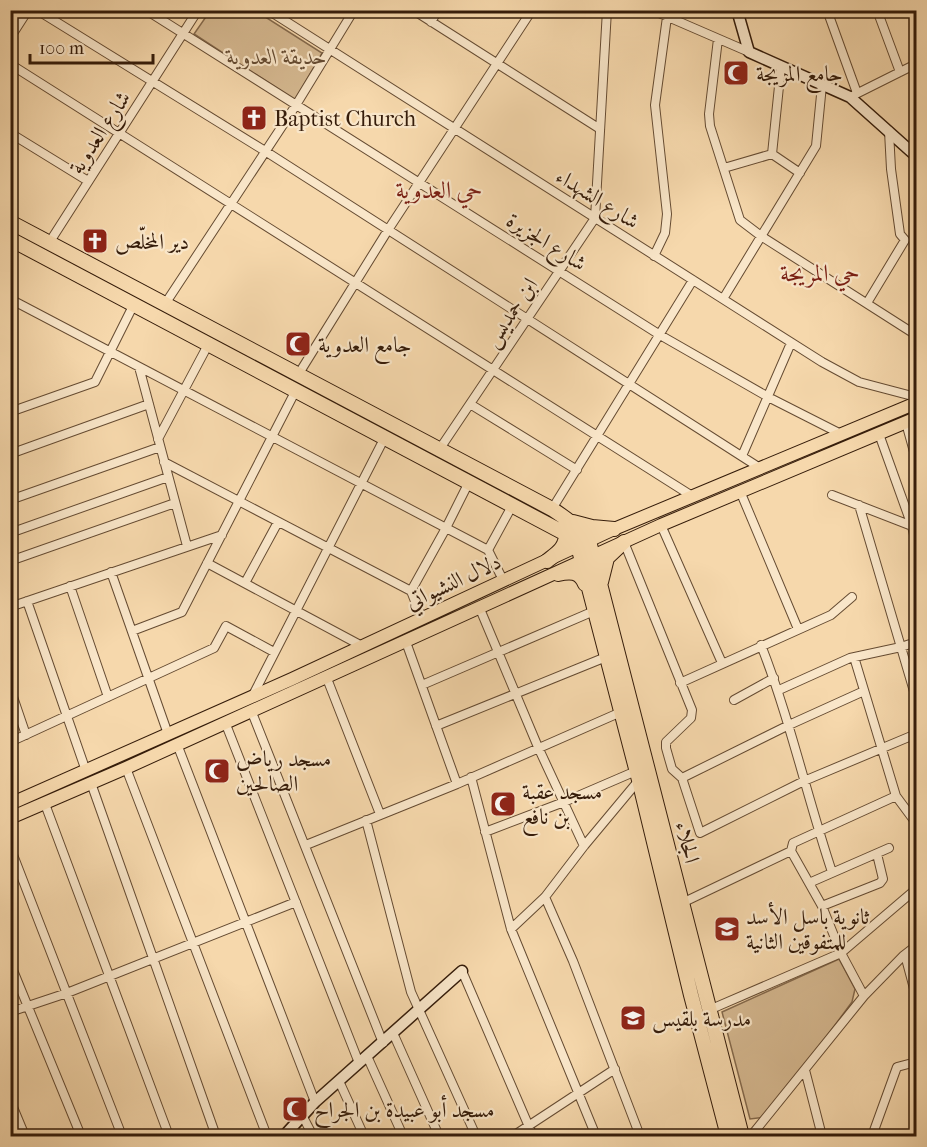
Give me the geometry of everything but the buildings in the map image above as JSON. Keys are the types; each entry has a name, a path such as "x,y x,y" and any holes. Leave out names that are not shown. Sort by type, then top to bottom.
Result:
{"highway":[{"path":"10,222 552,509 584,543"},
{"path":"10,239 512,506 569,528 614,529"},
{"path":"547,561 566,542 569,528"},
{"path":"558,574 569,571 578,573 595,590 607,558 624,542"},
{"name":"الجلاء","path":"584,543 682,903 742,1137"},
{"name":"الجلاء","path":"595,590 594,611 638,775 728,1137"}],"main road":[{"path":"737,10 748,52 822,85 854,95 916,156"},
{"name":"دلال النشيواتي","path":"10,818 126,768 173,739 252,697 614,529 916,403"},
{"name":"دلال النشيواتي","path":"10,804 86,771 225,722 558,574 661,525 911,421"},
{"path":"284,1137 315,1102 462,971"}],"street":[{"path":"10,38 28,10"},
{"path":"37,10 265,151 760,468"},
{"name":"شارع الجزيرة","path":"146,10 660,335 767,396 843,435"},
{"name":"شارع العدوية","path":"49,243 198,10"},
{"name":"شارع الشهداء","path":"268,10 791,343 859,382 916,397"},
{"path":"165,304 296,105 328,49 354,10"},
{"path":"412,10 600,129"},
{"path":"431,22 438,10"},
{"path":"298,375 388,230 532,10"},
{"path":"595,218 607,10"},
{"path":"652,10 748,52"},
{"path":"827,10 854,95 916,64"},
{"path":"877,10 900,72"},
{"path":"654,256 665,233 667,214 655,105 667,17"},
{"path":"718,39 709,114 710,126 740,220 761,236 916,335"},
{"path":"10,64 494,368 692,496"},
{"path":"771,154 781,67"},
{"path":"723,299 816,146 822,85"},
{"path":"867,303 905,240 900,234 891,169 889,131"},
{"path":"10,133 88,182"},
{"path":"724,168 771,154 800,173"},
{"name":"ابن حمديس","path":"440,450 595,218"},
{"path":"552,509 693,280"},
{"path":"10,299 488,550 503,580"},
{"path":"13,409 95,382 134,304"},
{"path":"742,456 791,343"},
{"path":"10,500 159,443 209,344"},
{"path":"139,367 187,546"},
{"path":"132,631 182,612 296,390"},
{"path":"10,454 149,404"},
{"path":"470,404 576,470"},
{"path":"911,421 916,456"},
{"path":"879,434 912,526 916,544"},
{"path":"252,697 385,437"},
{"path":"164,462 411,591 422,619"},
{"path":"10,534 168,477"},
{"path":"411,591 469,482"},
{"path":"740,491 798,629"},
{"path":"832,495 912,526"},
{"path":"10,561 176,503"},
{"path":"488,550 512,506"},
{"path":"859,506 916,697"},
{"path":"245,583 278,522"},
{"path":"661,525 722,663"},
{"path":"10,607 222,535"},
{"path":"624,542 693,714 666,742 666,748 672,769 682,778 699,833 804,781 916,734"},
{"path":"207,563 362,646"},
{"path":"111,572 148,679 246,921 315,1102"},
{"path":"70,586 108,697"},
{"path":"680,683 831,615 852,597"},
{"path":"27,601 86,771"},
{"path":"480,609 538,747 584,846"},
{"path":"422,685 594,611"},
{"path":"10,742 213,648 226,626 273,652"},
{"path":"406,642 457,784"},
{"path":"779,690 854,657 916,642"},
{"path":"761,645 779,690 818,831 832,872"},
{"path":"436,726 606,657"},
{"path":"854,657 896,796 916,823"},
{"path":"326,676 380,814"},
{"path":"734,700 774,678"},
{"path":"10,688 26,735"},
{"path":"682,778 864,691"},
{"path":"251,710 382,1042"},
{"path":"306,845 457,784 621,712"},
{"path":"225,722 296,902 363,1060 403,1137"},
{"path":"126,768 267,1137"},
{"path":"485,832 638,775"},
{"path":"511,929 545,897 638,775"},
{"path":"471,777 511,929 596,1137"},
{"path":"91,783 216,1137"},
{"path":"864,996 841,952 822,906 791,851 793,843 896,796"},
{"path":"45,804 170,1137"},
{"path":"366,820 411,992 476,1137"},
{"path":"10,847 122,1137"},
{"path":"809,883 889,848"},
{"path":"682,903 791,851"},
{"path":"822,906 880,883 883,873 877,854"},
{"path":"709,1010 841,952 916,889"},
{"path":"545,897 573,961 640,1137"},
{"path":"10,1012 67,993 296,902"},
{"path":"751,1137 864,996 916,946"},
{"path":"905,955 916,996"},
{"path":"10,963 81,1137"},
{"path":"462,971 533,1137"},
{"path":"393,1033 439,1137"},
{"path":"897,1067 916,1062"},
{"path":"897,1067 916,1069"},
{"path":"873,1136 897,1067"},
{"path":"513,1137 615,1069"},
{"path":"805,1070 822,1137"},
{"path":"339,1081 364,1137"},
{"path":"10,1100 25,1137"},
{"path":"302,1115 313,1137"}],"green space":[{"name":"حديقة العدوية","path":"210,11 256,11 322,53 295,100 194,34"},
{"path":"839,959 855,989 852,1002 767,1117 750,1119 722,1012"}],"place":[{"name":"جامع المريجة","path":"736,73"},
{"name":"Baptist Church","path":"254,118"},
{"name":"دير المخلّص","path":"95,241"},
{"name":"جامع العدوية","path":"298,344"},
{"name":"مسجد رياض الصالحين","path":"217,771"},
{"name":"مسجد عقبة بن نافع","path":"503,804"},
{"name":"ثانوية باسل الأسد للمتفوقين الثانية","path":"727,929"},
{"name":"مدرسة بلقيس","path":"633,1018"},
{"name":"مسجد أبو عبيدة بن الجراح","path":"295,1109"}],"district":[{"name":"حي العدوية","path":"439,190"},
{"name":"حي المريجة","path":"820,273"}]}
